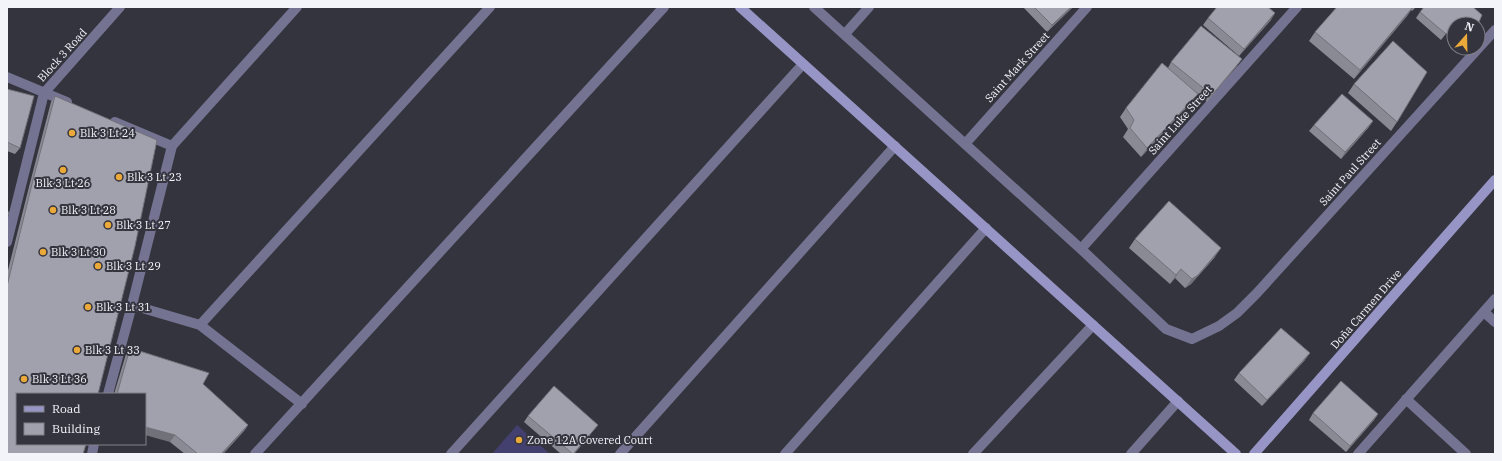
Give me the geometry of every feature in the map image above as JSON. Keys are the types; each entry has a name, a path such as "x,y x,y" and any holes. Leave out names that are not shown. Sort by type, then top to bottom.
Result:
{"street":[{"name":"Block 3 Road","path":"7,242 44,93 120,7"},
{"path":"108,393 172,146 297,7"},
{"path":"200,325 490,7"},
{"path":"255,454 664,7"},
{"path":"740,7 1236,454"},
{"name":"Saint Paul Street","path":"814,7 1166,328 1192,338 1219,326 1237,313 1257,293 1495,30"},
{"path":"844,34 869,7"},
{"name":"Saint Mark Street","path":"964,144 1087,7"},
{"name":"Saint Luke Street","path":"1081,249 1297,7"},
{"path":"451,454 803,64"},
{"path":"7,77 80,107"},
{"path":"108,119 172,146"},
{"path":"620,454 895,146"},
{"name":"Doña Carmen Drive","path":"1254,454 1495,180"},
{"path":"785,454 986,228"},
{"path":"1358,454 1495,299"},
{"path":"132,305 200,325 302,404"},
{"path":"1484,312 1495,322"},
{"path":"973,454 1093,324"},
{"path":"1406,399 1466,454"},
{"path":"1130,454 1178,401"}],"shaded area":[{"name":"Zone 12A Covered Court","path":"517,425 550,454 492,454"}],"building":[{"path":"1034,7 1071,7 1052,25"},
{"path":"1217,7 1268,7 1275,13 1244,49 1208,18"},
{"path":"1337,7 1413,7 1360,70 1315,32"},
{"path":"1424,7 1473,7 1482,15 1446,16 1446,34 1420,12"},
{"path":"1201,26 1242,59 1212,95 1171,62"},
{"path":"1393,41 1427,72 1397,122 1354,84"},
{"path":"1162,63 1198,94 1147,148 1130,128 1134,120 1126,108"},
{"path":"7,89 34,96 20,148 7,142"},
{"path":"1342,94 1373,121 1345,152 1314,125"},
{"path":"55,96 157,140 135,246 98,393 16,393 16,445 86,445 83,454 7,454 7,286"},
{"path":"1169,201 1221,248 1198,275 1192,279 1181,269 1176,275 1135,239"},
{"path":"1281,328 1310,353 1267,400 1239,373"},
{"path":"130,348 209,373 203,384 248,425 221,454 198,454 175,435 146,427 146,393 117,393"},
{"path":"1341,381 1378,414 1350,446 1313,413"},
{"path":"554,386 598,425 573,454 528,416"}],"place":[{"name":"Blk 3 Lt 24","path":"72,133"},
{"name":"Blk 3 Lt 26","path":"63,170"},
{"name":"Blk 3 Lt 23","path":"119,177"},
{"name":"Blk 3 Lt 28","path":"53,210"},
{"name":"Blk 3 Lt 27","path":"108,225"},
{"name":"Blk 3 Lt 30","path":"43,252"},
{"name":"Blk 3 Lt 29","path":"98,266"},
{"name":"Blk 3 Lt 31","path":"88,307"},
{"name":"Blk 3 Lt 33","path":"77,350"},
{"name":"Blk 3 Lt 36","path":"24,379"},
{"name":"Zone 12A Covered Court","path":"519,440"}]}
